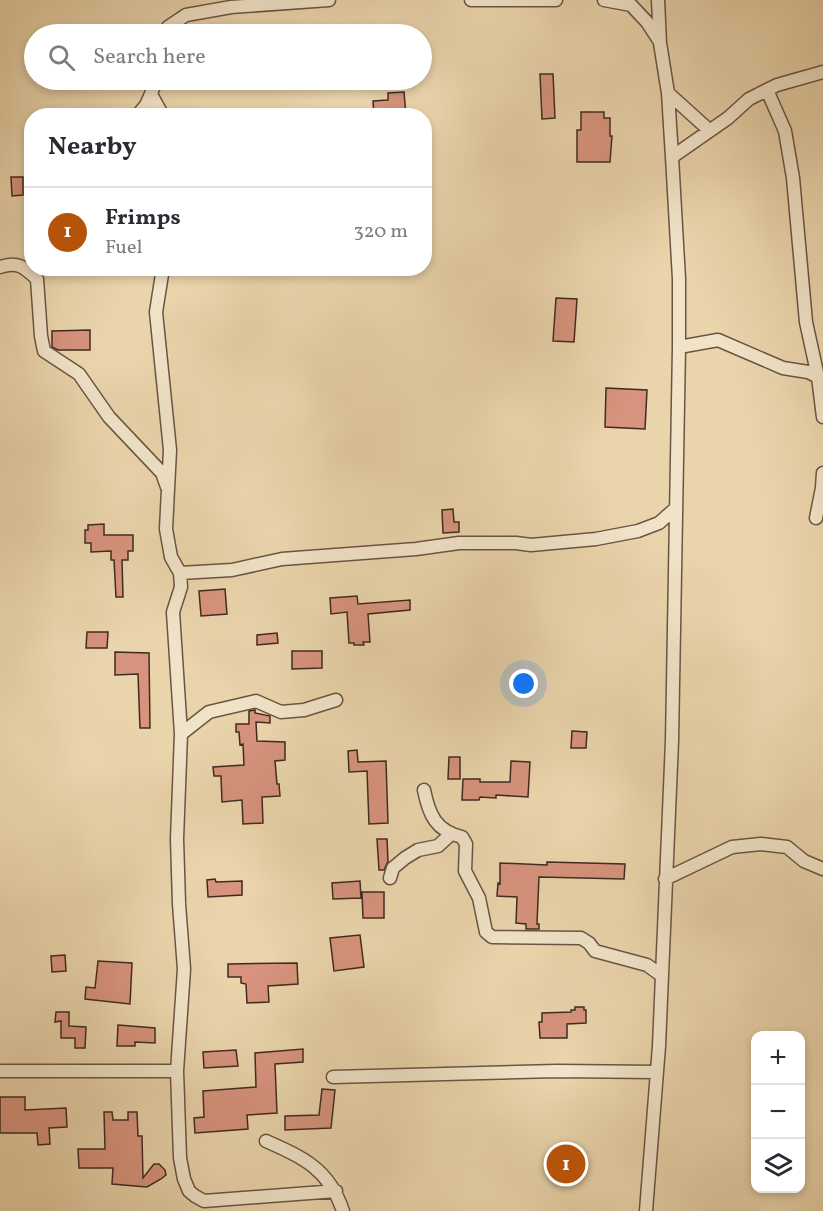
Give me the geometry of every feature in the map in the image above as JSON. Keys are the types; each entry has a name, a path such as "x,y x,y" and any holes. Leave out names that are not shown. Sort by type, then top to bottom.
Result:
{"street":[{"path":"172,24 186,15 231,8 329,0"},
{"path":"471,0 556,0"},
{"path":"604,0 631,5 647,22 660,43"},
{"path":"646,1211 657,1072 672,741 679,347 679,279 672,157 668,93 660,43 658,0"},
{"path":"672,157 728,118 749,99 777,85 823,72"},
{"path":"144,108 152,90"},
{"path":"767,90 785,131 793,178 806,322 821,378 823,417"},
{"path":"668,93 710,130"},
{"path":"151,94 159,108"},
{"path":"0,267 10,264 24,265"},
{"path":"35,276 44,351 79,374 109,417 162,473 169,494"},
{"path":"162,276 156,312 169,439 169,494 166,529 171,557 180,573 181,587 173,612 181,734 177,850 184,969 177,1071 180,1158 189,1191 204,1201 336,1191"},
{"path":"679,347 718,340 783,368 808,372 821,378"},
{"path":"816,518 823,473"},
{"path":"180,573 232,570 282,559 416,549 459,543 531,545 596,539 638,531 660,523 676,508"},
{"path":"181,734 209,712 256,701 281,712 304,710 336,700"},
{"path":"424,790 428,809 434,819 451,834 462,837 466,844 465,871 479,898 486,932 492,937 581,938 595,951 647,965 661,975"},
{"path":"390,878 393,868 405,858 418,850 438,846 451,834"},
{"path":"665,879 732,847 761,844 787,847 804,861 823,869"},
{"path":"0,1071 177,1071"},
{"path":"333,1077 557,1071 657,1072"},
{"path":"266,1141 311,1164 336,1191 343,1211"}],"building":[{"path":"540,74 553,74 555,118 542,119"},
{"path":"404,92 405,108 373,108 373,101 388,100 388,93"},
{"path":"581,112 604,112 604,118 610,118 610,136 612,136 610,162 577,162 577,130 581,130"},
{"path":"11,177 23,177 23,195 12,196"},
{"path":"556,298 577,299 574,342 553,341"},
{"path":"90,330 90,350 58,350 52,347 52,331"},
{"path":"606,388 647,390 645,429 605,427"},
{"path":"453,509 454,522 459,522 459,532 443,533 442,510"},
{"path":"104,524 104,535 133,535 133,551 128,551 128,560 122,560 123,597 116,597 114,560 111,560 111,551 91,552 91,543 85,543 85,530 88,530 88,525"},
{"path":"225,589 227,614 201,616 199,591"},
{"path":"357,596 358,604 410,600 410,610 368,614 370,642 363,642 364,645 354,645 354,643 349,643 347,612 331,614 330,598"},
{"path":"87,632 108,632 107,648 86,648"},
{"path":"277,633 278,643 257,645 257,635"},
{"path":"292,651 322,651 322,668 292,669"},
{"path":"115,652 149,653 150,728 140,728 138,674 115,675"},
{"path":"255,710 255,713 270,716 270,723 256,722 257,741 285,742 285,760 275,761 280,796 262,797 263,823 243,824 242,800 222,802 221,776 214,776 213,767 244,765 243,744 240,745 236,724 249,724 249,711"},
{"path":"572,731 587,732 586,748 571,748"},
{"path":"357,750 358,762 386,761 388,823 369,824 367,771 349,772 348,751"},
{"path":"449,757 460,757 460,779 448,779"},
{"path":"511,761 530,762 528,797 496,795 496,798 480,797 479,800 462,800 463,779 480,779 480,782 510,782"},
{"path":"377,839 387,839 388,861 384,870 379,870"},
{"path":"547,862 625,864 624,879 539,877 537,924 539,924 539,929 526,929 526,924 516,923 517,897 497,896 498,883 500,884 500,863 547,865"},
{"path":"215,879 216,882 242,881 242,895 208,897 207,880"},
{"path":"360,881 361,898 333,899 332,883"},
{"path":"362,892 384,892 384,918 363,918"},
{"path":"360,935 364,967 334,971 330,938"},
{"path":"65,955 66,971 52,972 51,956"},
{"path":"98,961 132,963 130,1004 85,999 86,987 95,988"},
{"path":"297,963 298,984 268,986 269,1002 247,1003 246,984 241,983 241,977 228,977 228,964"},
{"path":"575,1007 584,1007 586,1023 567,1024 567,1038 540,1038 539,1022 542,1022 542,1013 571,1012 575,1010"},
{"path":"56,1012 69,1012 69,1026 86,1027 85,1048 75,1048 75,1038 61,1038 61,1021 55,1022"},
{"path":"118,1025 155,1028 155,1043 135,1042 135,1046 117,1046"},
{"path":"303,1049 303,1062 275,1064 277,1113 247,1115 248,1129 195,1133 194,1118 204,1117 203,1091 256,1087 255,1053"},
{"path":"236,1050 238,1066 204,1068 203,1052"},
{"path":"322,1089 335,1090 331,1128 285,1130 285,1116 319,1115"},
{"path":"0,1097 25,1097 25,1110 66,1108 67,1127 49,1128 50,1144 38,1145 37,1133 0,1133"},
{"path":"104,1112 112,1112 113,1120 128,1120 128,1112 137,1112 138,1136 142,1136 143,1178 154,1164 159,1164 165,1170 166,1175 147,1187 112,1184 113,1168 79,1168 78,1149 105,1149"}],"place":[{"name":"Frimps","path":"566,1164"}]}
